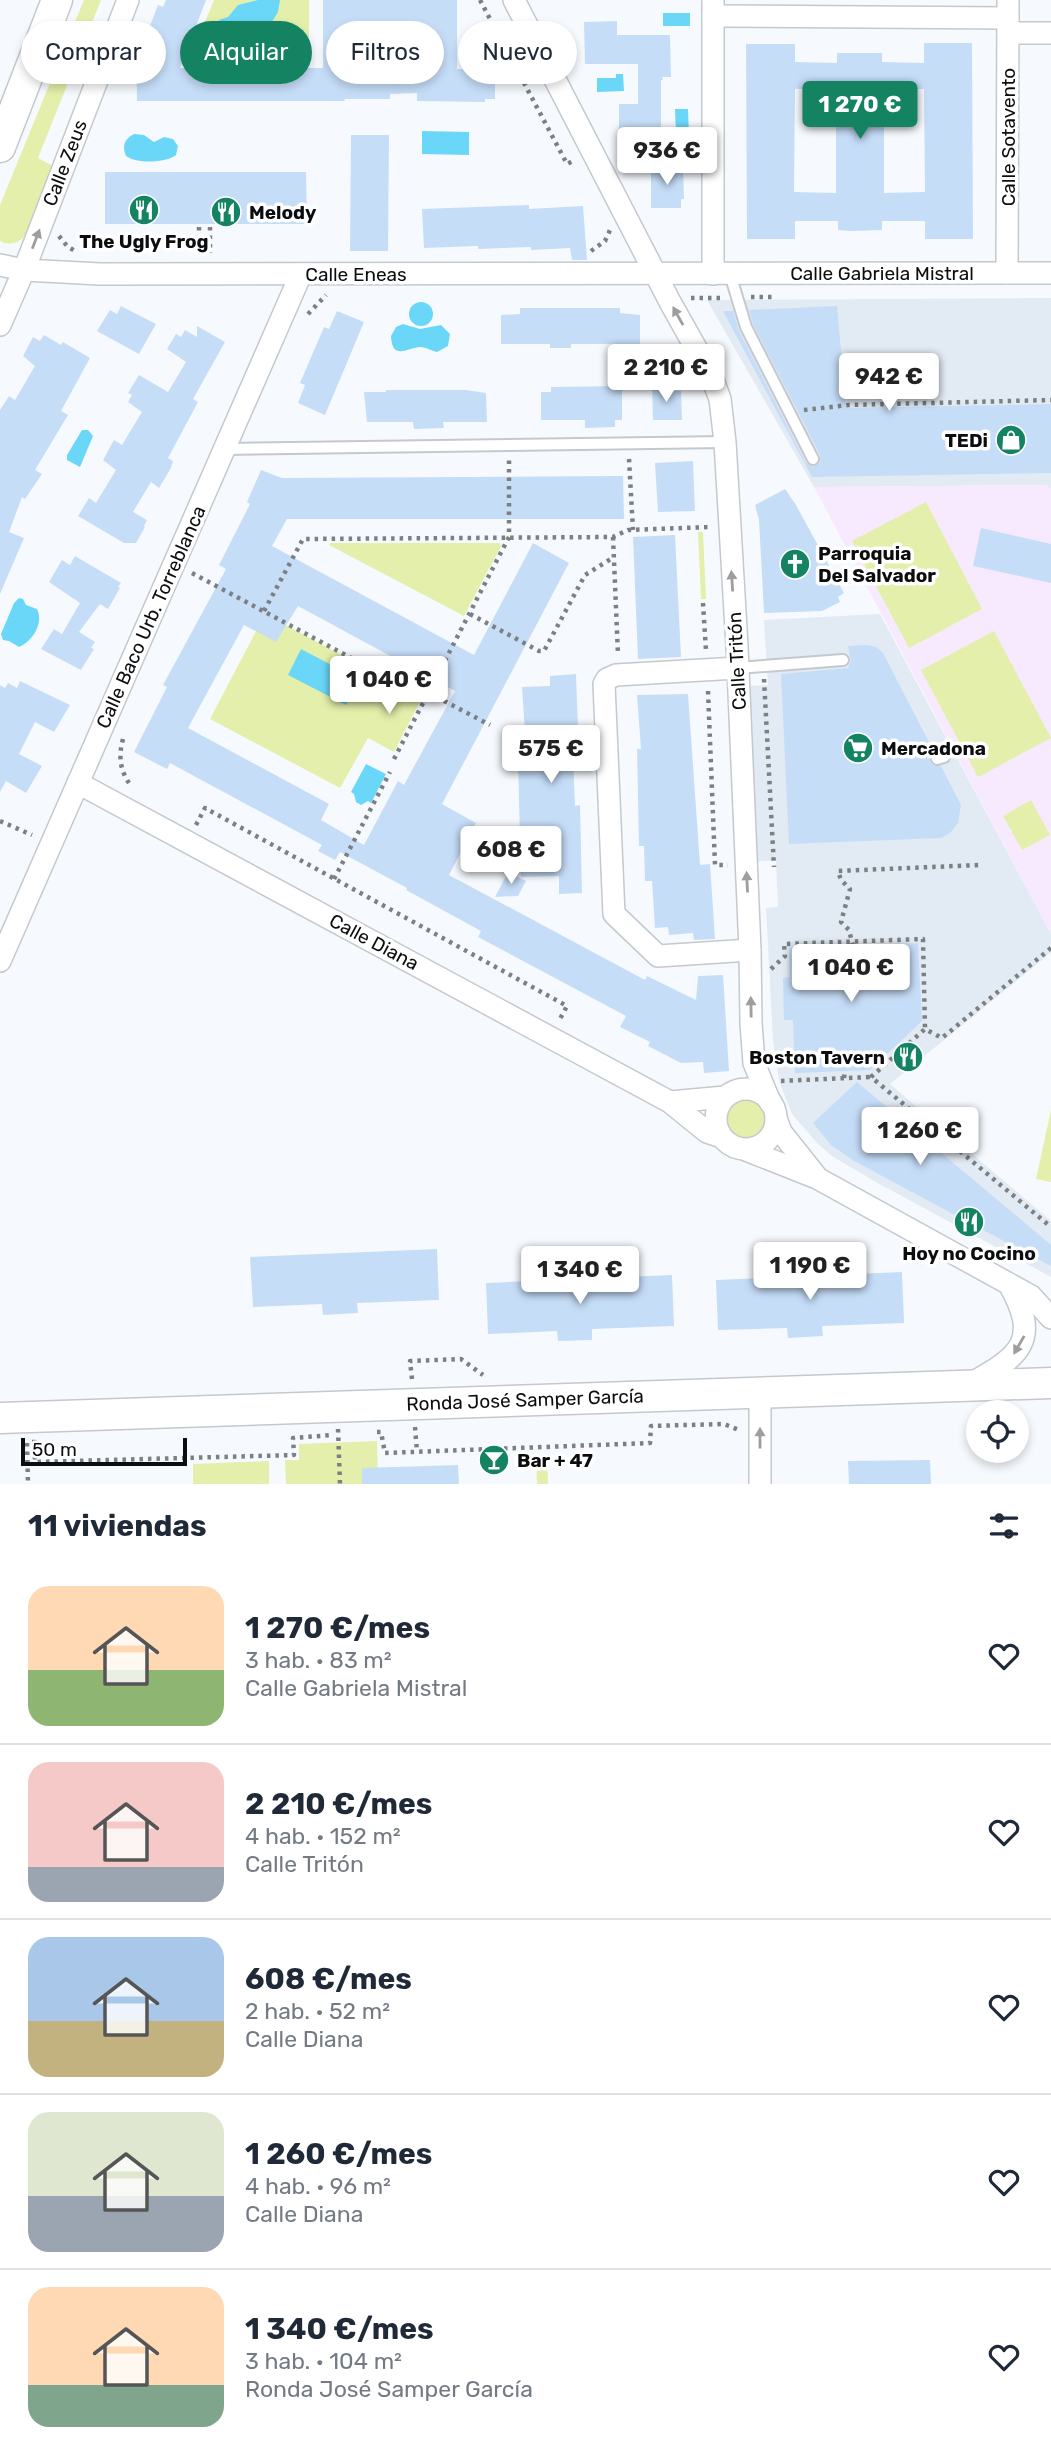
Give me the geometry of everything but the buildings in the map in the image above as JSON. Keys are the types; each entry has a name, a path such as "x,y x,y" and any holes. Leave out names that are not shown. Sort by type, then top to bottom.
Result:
{"main road":[{"path":"0,147 9,96 57,0"},
{"name":"Ronda José Samper García","path":"0,1418 1051,1383"}],"street":[{"name":"Calle Zeus","path":"0,324 24,270 128,0"},
{"name":"Calle Tritón","path":"514,0 716,387 723,412 725,442 720,528 737,668 754,1063 773,1101"},
{"path":"721,274 713,8 1008,17 1051,33"},
{"name":"Calle Sotavento","path":"1007,273 1008,17"},
{"name":"Calle Eneas","path":"0,265 24,270 100,274 721,274"},
{"name":"Calle Gabriela Mistral","path":"721,274 1051,273"},
{"name":"Calle Baco Urb. Torreblanca","path":"0,961 301,274"},
{"path":"737,668 616,675 610,676 604,684 614,914 658,956 750,950"},
{"name":"Calle Diana","path":"78,783 670,1102 708,1132 719,1136"},
{"path":"754,1063 718,1106 715,1115 719,1136 736,1149 746,1150 817,1178 1009,1284 1041,1297 1051,1318"},
{"path":"670,1102 755,1090 773,1101 781,1132 817,1178"},
{"path":"746,1150 764,1144 771,1137 773,1101"},
{"path":"967,1386 1007,1362 1020,1348 1025,1334 1025,1319 1009,1284"},
{"path":"760,1392 760,1484"}],"lane":[{"path":"721,274 736,298 746,327 813,458"},
{"path":"224,449 725,442"},
{"path":"737,668 843,660"}],"path":[{"path":"480,0 567,164 582,157"},
{"path":"587,252 605,241 611,220"},
{"path":"199,227 200,250"},
{"path":"210,227 210,250"},
{"path":"57,229 67,246 80,253"},
{"path":"187,253 224,253"},
{"path":"305,321 319,301 333,292"},
{"path":"688,304 691,298 788,297"},
{"path":"789,412 849,405 1051,400"},
{"path":"394,759 509,537 509,445"},
{"path":"629,459 633,530"},
{"path":"264,611 303,539 613,537 628,530 720,528"},
{"path":"613,537 618,656"},
{"path":"470,614 539,651 544,651 585,575 614,557"},
{"path":"175,564 490,725"},
{"path":"189,586 195,574"},
{"path":"704,603 715,865 732,865 733,870"},
{"path":"766,686 774,867"},
{"path":"125,733 120,749 121,764 128,783 138,793"},
{"path":"334,879 390,772"},
{"path":"184,819 195,826 205,808 567,1006 559,1020 571,1027"},
{"path":"0,821 33,835"},
{"path":"853,944 849,930 841,922 850,889 841,880 838,871 979,865"},
{"path":"766,974 785,956 784,944 853,944 922,939 925,1029"},
{"path":"925,1029 942,1038 1048,954 1051,948"},
{"path":"773,1101 844,1078 871,1077 925,1029"},
{"path":"844,1078 845,1071"},
{"path":"871,1077 1051,1227"},
{"path":"370,1433 381,1432 385,1453 650,1443 651,1426 724,1424 731,1425 742,1433"},
{"path":"28,1484 27,1443 35,1442 35,1462 294,1455 293,1438 349,1434"},
{"path":"338,1441 340,1484"}],"shaded area":[{"path":"1051,298 1051,489 1046,485 814,487 707,300"},
{"path":"1046,485 1051,489 1051,934 814,487"},
{"path":"880,614 1051,934 1051,952 890,1084 1051,1221 1051,1277 832,1156 792,1114 779,1081 773,1040 766,908 778,907 776,861 757,861 749,686 768,685 764,620"}],"green space":[{"path":"84,0 101,0 93,21 75,21"},
{"path":"214,0 309,0 309,21 205,21"},
{"path":"50,84 68,84 38,158 53,166 24,237 12,244 0,241 0,205"},
{"path":"926,502 982,609 909,648 852,541"},
{"path":"698,532 703,532 706,599 701,599"},
{"path":"500,543 501,546 464,616 329,545"},
{"path":"265,614 422,698 394,752 368,738 340,788 210,719"},
{"path":"994,631 1051,738 978,777 921,670"},
{"path":"1031,800 1050,835 1022,850 1003,816"},
{"path":"745,1099 759,1105 765,1119 759,1133 745,1139 731,1133 725,1119 731,1105"},
{"path":"1051,1110 1051,1182 1036,1179"},
{"path":"377,1441 378,1484 286,1484 285,1460 299,1460 299,1444"},
{"path":"536,1457 547,1457 548,1484 537,1484"},
{"path":"269,1461 269,1484 193,1484 193,1464"}],"water":[{"path":"258,0 280,0 278,12 272,21 219,21 228,17 238,5"},
{"path":"663,13 690,13 690,26 663,26"},
{"path":"616,74 623,74 624,91 597,92 597,78 616,78"},
{"path":"675,109 688,109 689,135 676,135"},
{"path":"422,131 469,132 469,155 422,154"},
{"path":"134,134 144,135 154,142 164,137 173,139 178,146 176,155 159,161 131,159 126,156 124,146"},
{"path":"421,302 430,305 433,314 430,323 421,326 412,323 409,314 412,305"},
{"path":"403,324 420,329 441,325 450,334 448,346 437,352 420,347 397,351 391,336 396,327"},
{"path":"82,430 88,430 93,436 80,467 67,460 67,455"},
{"path":"19,598 23,599 26,605 37,609 39,620 33,636 19,647 3,640 1,634 14,603"},
{"path":"301,649 360,680 346,705 288,675"},
{"path":"366,764 386,774 371,803 368,801 361,805 356,802 351,792"}],"place":[{"name":"The Ugly Frog","path":"144,210"},
{"name":"Melody","path":"226,212"},
{"name":"TEDi","path":"1011,440"},
{"name":"Parroquia Del Salvador","path":"795,564"},
{"name":"Mercadona","path":"858,748"},
{"name":"Boston Tavern","path":"908,1057"},
{"name":"Hoy no Cocino","path":"969,1222"},
{"name":"Bar + 47","path":"494,1460"}]}
